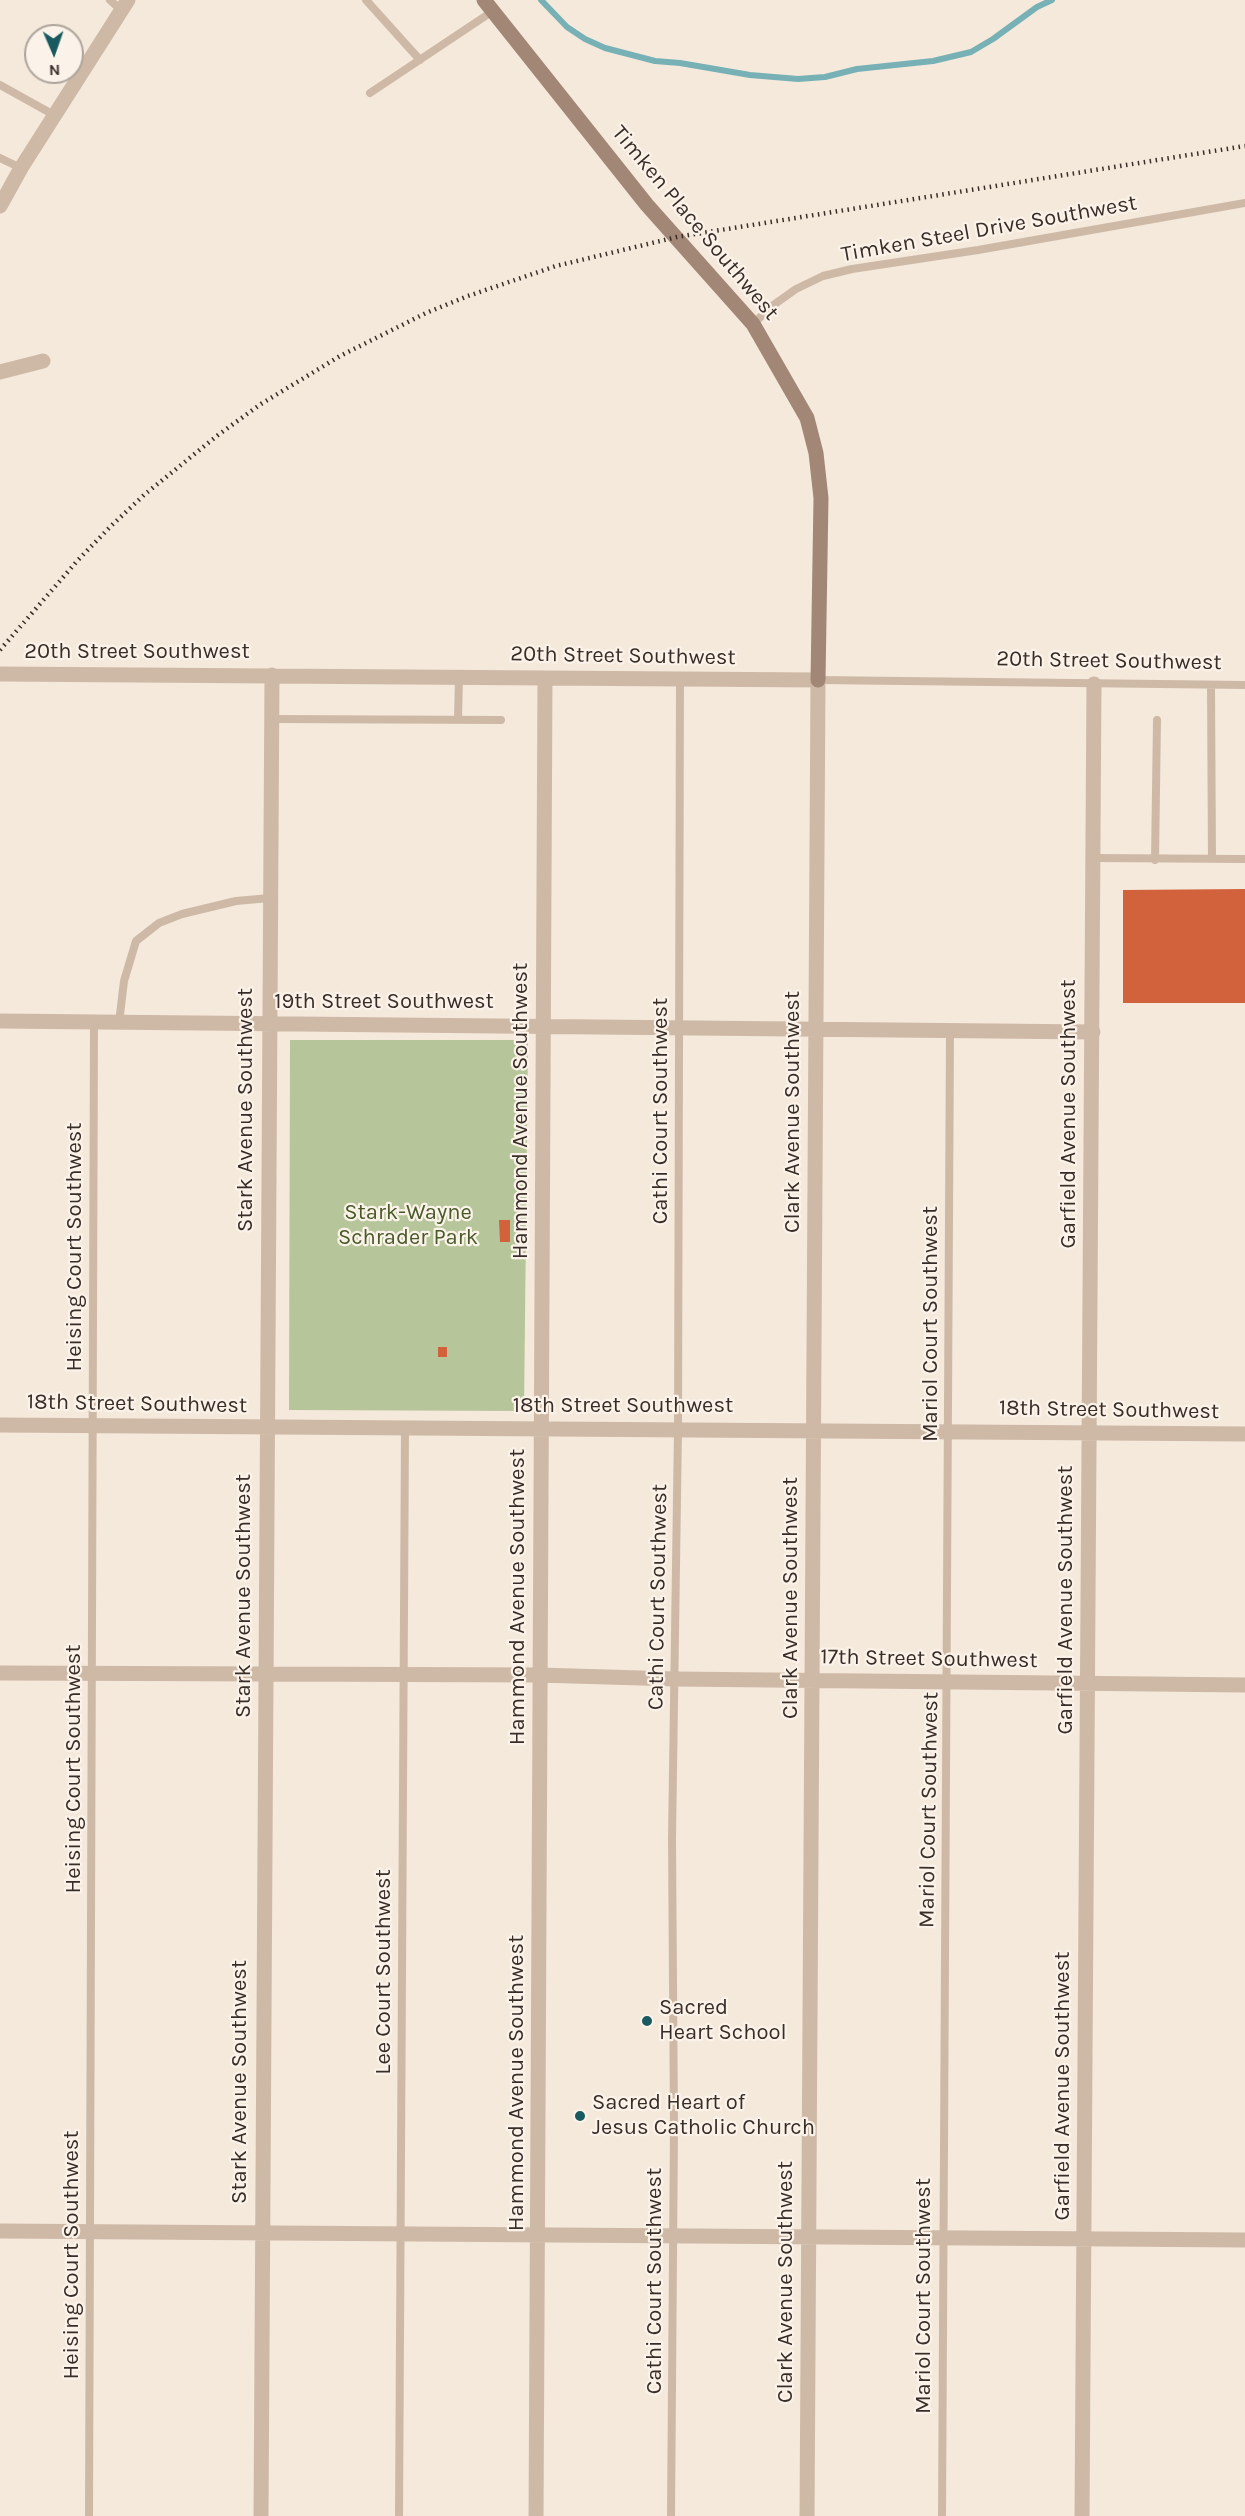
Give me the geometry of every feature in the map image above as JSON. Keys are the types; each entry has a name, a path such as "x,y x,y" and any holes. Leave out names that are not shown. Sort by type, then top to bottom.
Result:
{"street":[{"path":"0,206 120,3"},
{"name":"Timken Place Southwest","path":"488,6 647,205 753,324 807,418 816,453 821,498 818,680"},
{"path":"0,372 43,360"},
{"name":"20th Street Southwest","path":"0,674 818,680"},
{"name":"Stark Avenue Southwest","path":"261,2516 272,675"},
{"name":"Hammond Avenue Southwest","path":"536,2516 545,678"},
{"name":"Clark Avenue Southwest","path":"807,2516 818,680"},
{"name":"Garfield Avenue Southwest","path":"1082,2516 1094,684"},
{"name":"19th Street Southwest","path":"0,1021 1093,1032"},
{"name":"18th Street Southwest","path":"0,1425 814,1429 1245,1434"},
{"name":"17th Street Southwest","path":"0,1673 539,1675 675,1679 1245,1685"},
{"path":"0,2231 1245,2240"}],"lane":[{"path":"366,0 420,60"},
{"path":"370,93 420,60 488,6"},
{"path":"0,85 54,115"},
{"path":"0,158 21,168"},
{"name":"Timken Steel Drive Southwest","path":"753,324 788,294 823,276 852,268 978,250 1245,203"},
{"path":"458,720 459,677"},
{"name":"Cathi Court Southwest","path":"671,2516 672,1839 678,1429 680,679"},
{"name":"20th Street Southwest","path":"818,680 1245,686"},
{"path":"1211,685 1212,859"},
{"path":"271,719 501,720"},
{"path":"1155,860 1157,720"},
{"path":"1093,858 1245,859"},
{"path":"119,1023 124,981 136,941 159,923 182,914 236,900 270,898"},
{"name":"Heising Court Southwest","path":"89,2516 94,1023"},
{"name":"Mariol Court Southwest","path":"942,2516 950,1032"},
{"name":"Lee Court Southwest","path":"399,2516 405,1428"}],"green space":[{"name":"Stark-Wayne Schrader Park","path":"290,1040 528,1040 524,1411 289,1410"}],"building":[{"path":"1245,889 1245,1003 1123,1003 1123,890"},
{"path":"499,1220 510,1220 510,1242 500,1242"},
{"path":"438,1347 447,1347 447,1357 438,1357"}],"waterway":[{"path":"541,0 567,27 605,48 655,61 750,75 798,79 825,77 857,69 933,61 971,52 1037,7 1052,0"}],"railway":[{"path":"0,650 78,560 111,526 144,495 218,435 261,404 340,356 426,313 556,266 677,237 1245,146"}],"place":[{"name":"Sacred Heart School","path":"647,2021"},
{"name":"Sacred Heart of Jesus Catholic Church","path":"580,2116"}]}
